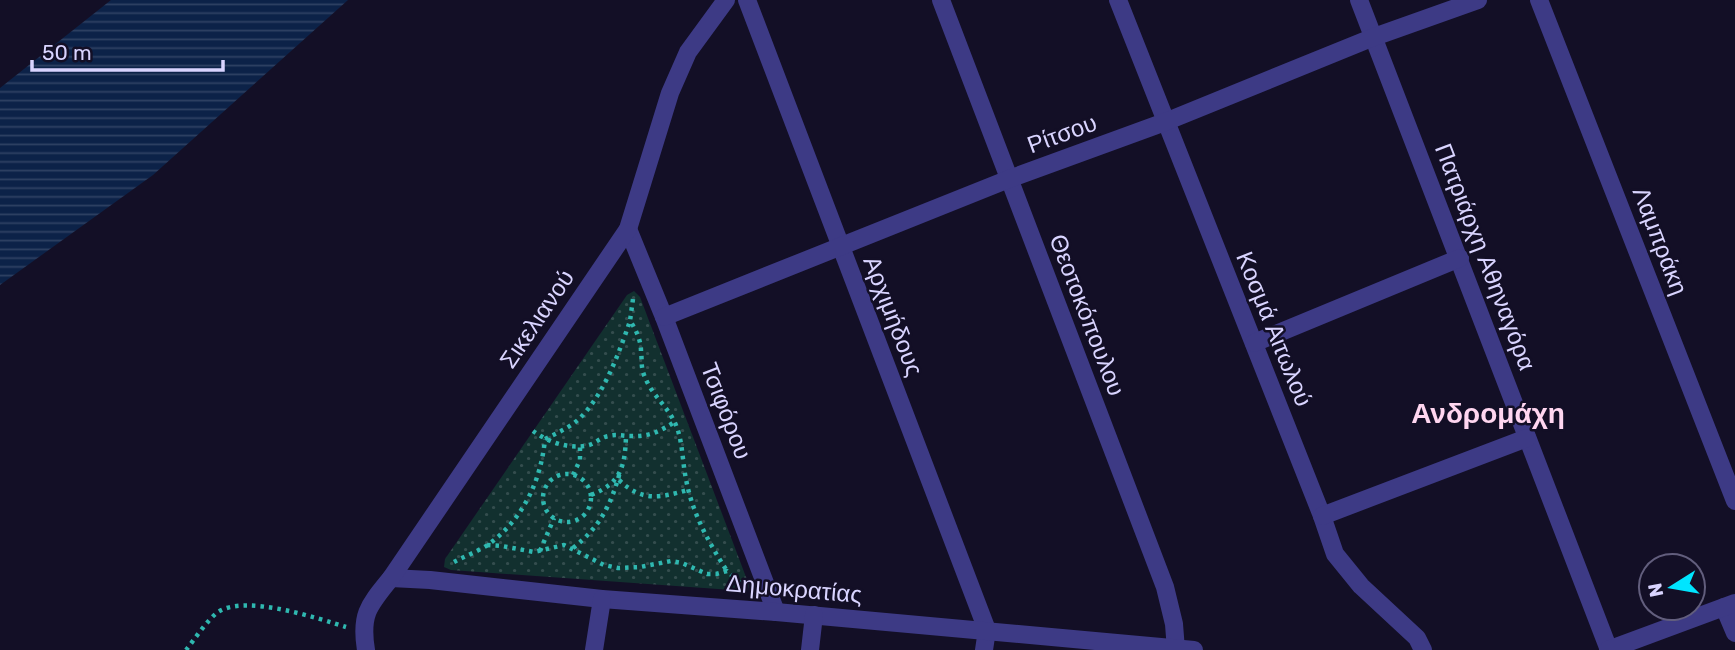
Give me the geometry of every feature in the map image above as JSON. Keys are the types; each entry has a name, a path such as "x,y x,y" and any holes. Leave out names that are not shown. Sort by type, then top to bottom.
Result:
{"street":[{"name":"Σικελιανού","path":"364,641 369,607 628,229 670,93 688,52 726,0"},
{"name":"Αρχιμήδους","path":"747,0 986,630 984,650"},
{"name":"Θεοτοκόπουλου","path":"941,0 1165,587 1182,649"},
{"name":"Κοσμά Αιτωλού","path":"1118,0 1335,554 1361,586 1418,638 1423,650"},
{"name":"Πατριάρχη Αθηναγόρα","path":"1359,0 1609,650"},
{"name":"Ρίτσου","path":"664,317 1009,179 1165,122 1374,37 1478,0"},
{"name":"Λαμπράκη","path":"1539,0 1735,501"},
{"name":"Τσιφόρου","path":"628,229 776,612"},
{"path":"1254,343 1460,258"},
{"path":"1322,516 1527,438"},
{"name":"Δημοκρατίας","path":"391,578 1182,649"},
{"path":"594,650 602,599"},
{"path":"1609,650 1730,605 1735,633"},
{"path":"810,650 814,615"}],"path":[{"path":"545,439 579,419 592,402 617,357 630,321 634,291"},
{"path":"630,321 641,345 642,370 651,391 674,421 688,490 706,537 727,571 748,590"},
{"path":"533,431 545,439 564,445 580,446 609,435 648,435 664,430 674,421"},
{"path":"573,548 600,522 612,499 625,453 626,436"},
{"path":"444,567 487,545 506,528 532,492 539,475 545,439"},
{"path":"573,475 580,460 580,446"},
{"path":"591,495 609,486 620,472"},
{"path":"565,474 581,478 587,484 591,495 589,507 580,519 572,522 554,518 543,502 546,487 558,476 565,474"},
{"path":"618,479 633,492 644,496 688,490"},
{"path":"540,551 554,518"},
{"path":"487,545 534,552 564,545 604,565 618,568 671,561 707,574 727,571"},
{"path":"617,575 618,568"},
{"path":"186,650 219,612 235,607 261,607 302,614 364,641"}],"green space":[{"path":"634,291 640,297 749,585 748,590 451,570 444,567 445,559 627,295"}],"water":[{"path":"111,0 348,0 153,175 0,285 0,88"}],"district":[{"name":"Ανδρομάχη","path":"1488,413"}]}
